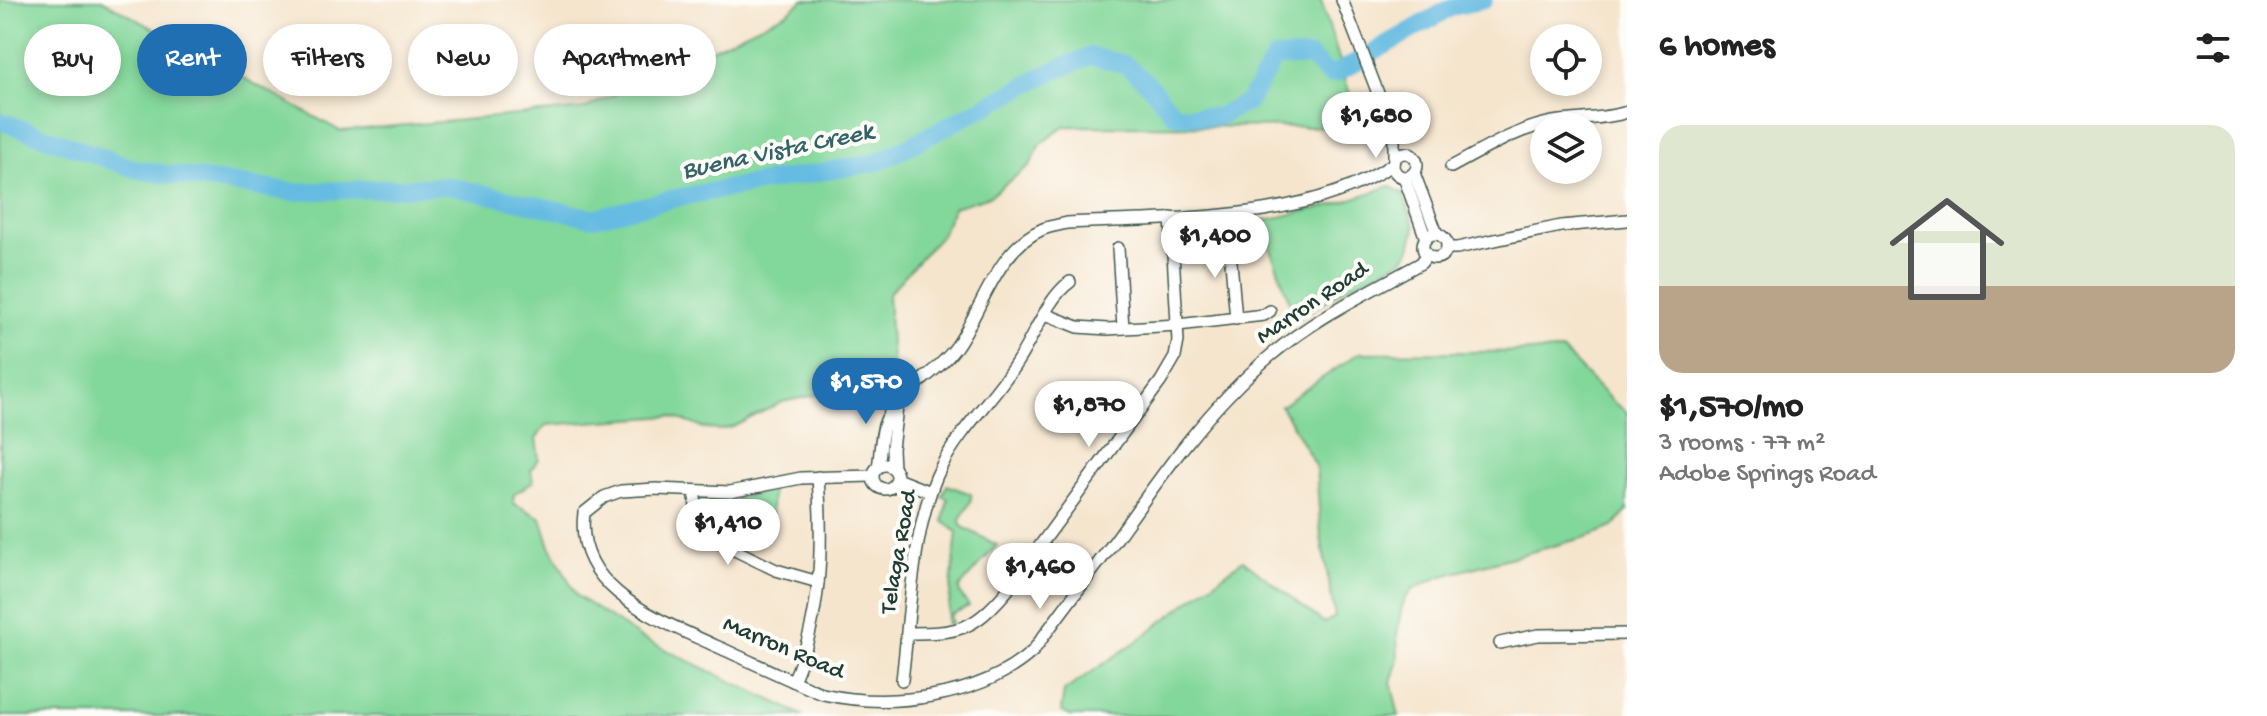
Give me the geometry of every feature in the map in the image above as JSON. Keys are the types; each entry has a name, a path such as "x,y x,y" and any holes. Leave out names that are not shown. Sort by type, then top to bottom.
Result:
{"street":[{"path":"1342,0 1392,133 1400,170 1431,236"},
{"path":"1451,167 1471,159 1500,140 1555,121 1602,118 1627,112"},
{"path":"897,407 892,449 895,473 891,488 883,489 876,485 875,471 888,416 911,389 955,348 1004,262 1042,229 1067,223 1234,215 1324,195 1374,177 1417,167 1417,160 1407,153 1392,133"},
{"path":"1400,170 1398,155 1407,153"},
{"path":"908,633 948,632 968,626 986,615 1161,381 1175,357 1178,325 1171,218"},
{"path":"1448,248 1561,226 1627,220"},
{"path":"1431,236 1444,237 1448,248 1438,258 1427,255 1423,247 1431,236"},
{"path":"1229,239 1236,319"},
{"path":"1118,248 1123,328"},
{"name":"Marron Road","path":"695,491 621,491 604,497 584,513 582,530 588,555 617,592 649,614 823,694 846,699 900,702 963,687 1019,664 1033,651 1177,455 1217,406 1270,356 1342,305 1421,263 1427,255"},
{"name":"Telaga Road","path":"902,680 919,546 930,492 942,465 959,439 1009,376 1051,300 1070,282"},
{"path":"1045,314 1078,327 1123,328 1236,319 1264,315 1270,311"},
{"path":"818,582 776,570 712,539 698,519 695,491 730,492 782,480 875,471 886,465 930,492"},
{"path":"793,681 811,633 818,582 822,535 818,477"},
{"path":"1500,643 1538,635 1627,634"}],"green space":[{"path":"0,0 102,0 146,24 137,24 137,96 247,96 247,80 263,89 263,96 276,96 340,131 584,109 611,96 716,96 716,47 787,13 803,0 1321,0 1360,127 1064,126 1041,144 1030,165 990,196 954,207 941,235 888,294 892,363 891,373 883,381 782,402 721,430 704,428 671,416 546,425 536,439 539,459 531,470 533,482 514,494 513,503 541,518 550,546 577,596 641,638 804,716 0,716"},
{"path":"1390,186 1403,194 1415,228 1409,252 1402,260 1351,285 1296,320 1261,221 1333,205"},
{"path":"1563,351 1613,402 1627,412 1627,511 1613,527 1590,536 1439,577 1412,590 1401,610 1397,635 1398,660 1391,682 1399,716 1070,716 1061,711 1064,691 1137,641 1243,560 1324,623 1335,617 1321,538 1316,466 1281,406 1359,353"},
{"path":"947,485 971,494 961,526 997,545 959,588 969,606 950,615 952,623 947,624 957,532 943,521 948,499 942,496"},
{"path":"772,490 771,515 735,499"}],"waterway":[{"name":"Buena Vista Creek","path":"0,121 138,170 293,192 449,186 593,218 680,197 878,162 1057,69 1090,56 1125,64 1175,115 1217,117 1248,102 1275,58 1310,57 1328,74 1337,73 1452,7 1484,0"}]}
